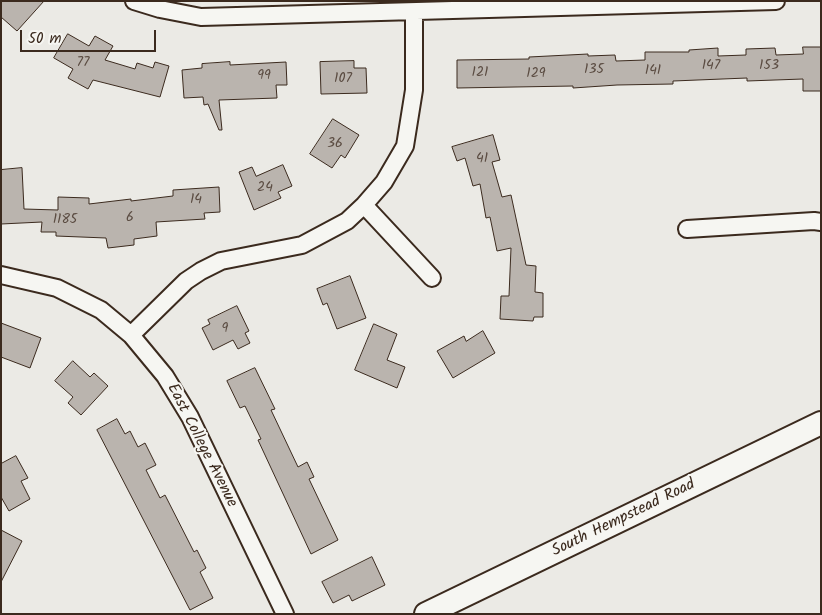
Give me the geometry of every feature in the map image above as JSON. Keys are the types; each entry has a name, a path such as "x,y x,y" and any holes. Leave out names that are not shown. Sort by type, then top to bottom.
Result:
{"street":[{"path":"134,1 160,9 201,17 776,1"},
{"path":"131,335 186,282 201,271 221,261 302,245 347,221 364,205 384,182 406,146 414,90 414,12"},
{"path":"364,205 432,278"},
{"path":"687,229 821,222"},
{"name":"East College Avenue","path":"1,275 57,288 101,310 131,335 165,376 190,417 284,614"},
{"name":"South Hempstead Road","path":"426,614 821,423"}],"building":[{"path":"1,1 44,1 17,31 1,17"},
{"path":"68,34 89,46 95,36 113,46 105,60 135,69 137,63 153,68 155,62 169,66 160,97 93,80 88,89 68,78 73,69 54,58"},
{"path":"803,47 821,47 821,91 803,91 803,79 747,81 747,78 673,81 673,84 573,88 573,86 457,88 457,60 529,59 529,57 588,54 588,56 615,55 616,61 645,60 645,52 689,52 689,50 718,48 718,56 746,55 746,49 775,48 776,55 803,54"},
{"path":"354,61 354,68 366,68 367,93 321,94 320,62"},
{"path":"230,62 230,65 286,62 287,85 276,85 277,98 219,100 222,130 219,130 208,104 204,105 203,97 184,98 182,70 202,68 202,64"},
{"path":"333,119 359,135 345,158 341,155 332,168 310,154"},
{"path":"493,135 500,160 492,162 502,197 511,195 526,265 536,266 535,292 543,293 543,317 534,317 533,321 500,319 501,296 509,296 511,248 497,251 490,217 486,218 480,184 473,186 465,158 457,161 452,147"},
{"path":"283,165 292,186 278,192 281,198 254,210 239,172 252,167 256,176"},
{"path":"22,168 24,209 58,210 58,197 89,198 89,204 173,196 173,190 219,187 220,212 204,213 205,219 156,222 157,236 134,239 134,245 108,248 106,238 56,236 56,232 41,232 42,222 1,224 1,170"},
{"path":"350,276 366,318 337,329 327,303 323,305 317,289"},
{"path":"237,306 249,331 245,333 250,343 238,349 233,340 213,350 202,328 210,324 208,320"},
{"path":"1,323 41,338 30,368 1,357"},
{"path":"374,324 397,334 387,360 405,367 397,388 355,370"},
{"path":"483,331 495,353 453,378 437,351 464,336 466,341"},
{"path":"73,361 90,377 94,373 108,386 81,415 68,403 73,397 55,381"},
{"path":"255,368 275,409 271,410 298,467 307,462 314,477 309,479 338,540 311,554 258,440 261,439 245,406 240,408 227,381"},
{"path":"117,419 125,434 130,431 138,447 145,443 156,465 146,470 160,498 165,495 194,552 197,550 206,568 200,572 213,598 190,610 97,430"},
{"path":"16,456 28,478 21,481 30,499 9,511 1,497 1,464"},
{"path":"1,530 22,541 1,582"},
{"path":"372,557 385,585 352,601 349,595 333,603 322,582"}]}
